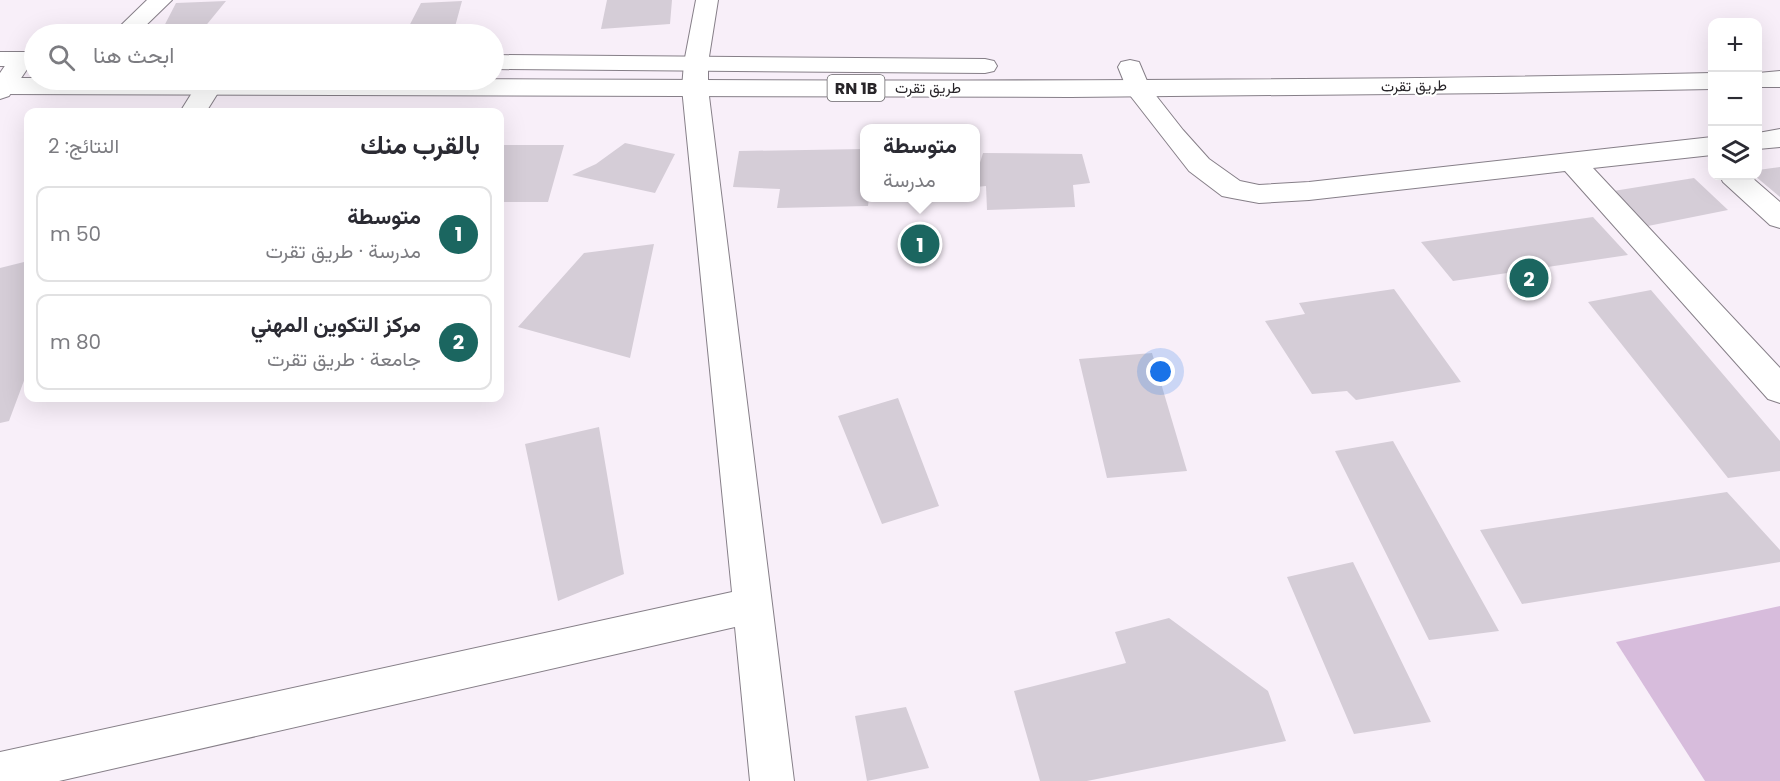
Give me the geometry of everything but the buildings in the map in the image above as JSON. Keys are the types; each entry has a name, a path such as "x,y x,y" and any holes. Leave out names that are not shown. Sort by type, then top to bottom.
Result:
{"main road":[{"path":"135,24 160,0"},
{"path":"707,0 696,76 772,781"},
{"path":"1,88 19,59"},
{"path":"1762,59 1780,59"},
{"name":"طريق تقرت","path":"1060,66 1134,78 1708,60"},
{"name":"طريق تقرت","path":"504,63 696,76 1134,78 1591,84 1708,81"},
{"name":"طريق تقرت","path":"504,79 696,76 1013,66"},
{"path":"1134,78 1199,165 1232,189 1259,194 1309,191 1572,162 1708,150"},
{"path":"1762,80 1780,79"},
{"name":"طريق تقرت","path":"1,88 24,87"},
{"path":"195,108 207,90"},
{"path":"1762,140 1780,138"},
{"path":"1572,162 1780,390"},
{"path":"1737,180 1780,218"},
{"path":"0,773 753,605"}],"shaded area":[{"path":"1780,606 1780,781 1705,781 1616,642"}],"place":[{"name":"متوسطة","path":"920,244"},
{"name":"مركز التكوين المهني","path":"1529,278"}]}
